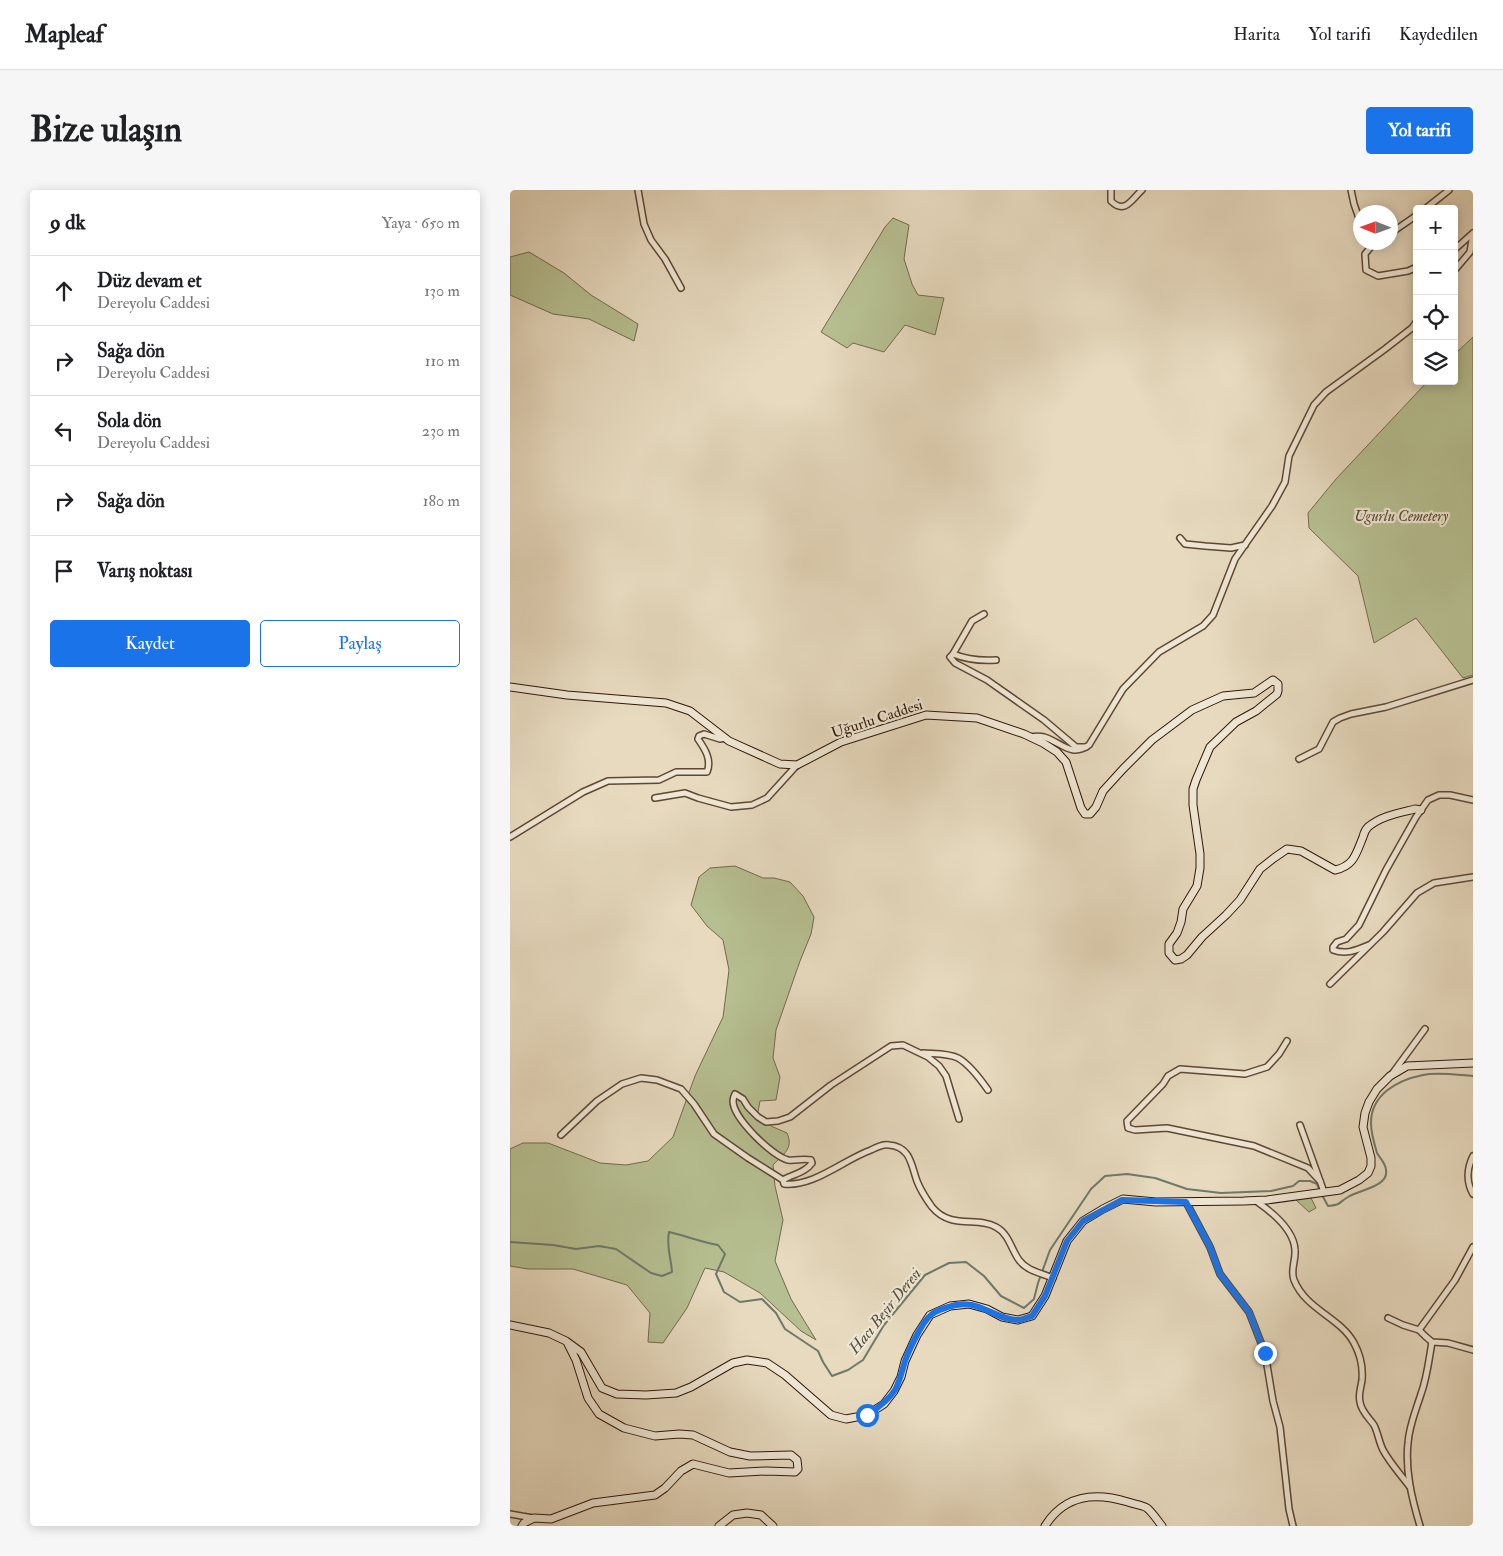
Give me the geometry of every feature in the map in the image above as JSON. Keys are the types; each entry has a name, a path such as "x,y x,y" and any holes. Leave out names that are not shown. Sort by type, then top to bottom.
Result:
{"street":[{"path":"638,190 644,224 651,240 665,259 681,288"},
{"path":"1111,190 1111,201 1114,204 1126,206 1142,190"},
{"path":"1351,190 1354,205"},
{"path":"1429,205 1449,190"},
{"path":"1398,228 1413,218"},
{"path":"1458,246 1473,233"},
{"path":"1458,266 1470,252 1473,233"},
{"path":"1368,250 1365,254 1366,270 1378,276 1413,269"},
{"path":"1030,737 1042,736 1076,751 1086,747 1097,733 1123,689 1159,652 1203,626 1213,615 1235,559 1272,506 1285,482 1289,456 1314,405 1326,392 1386,350 1413,327"},
{"path":"1180,538 1185,544 1231,548 1245,545"},
{"path":"984,614 972,621 950,657 956,663 986,680 1044,720 1076,747 1086,747"},
{"path":"953,654 978,661 996,660"},
{"name":"Uğurlu Caddesi","path":"797,764 842,742 926,716 977,718 1030,737 1057,752 1066,762 1084,814 1090,814 1096,807 1103,791 1123,769 1152,740 1192,710 1223,696 1254,693 1273,680 1278,684 1278,691 1271,700 1236,722 1210,747 1196,780 1193,789 1193,805 1200,854 1200,868 1197,886 1183,909 1177,933 1169,944 1169,953 1174,960 1181,959 1187,955 1202,937 1240,900 1260,869 1287,850 1301,851 1335,870 1341,869 1354,859 1366,829 1378,819 1415,808 1421,810"},
{"path":"1299,759 1319,749 1333,722 1340,718 1358,712 1386,707 1473,680"},
{"path":"510,687 567,695 666,703 690,711 725,738 780,764 797,764"},
{"path":"511,836 583,792 608,781 659,780 676,772 707,772 709,759 698,739 699,736 704,734 720,739 725,738"},
{"path":"655,798 684,793 731,806 752,805 767,798 797,764"},
{"path":"1369,945 1352,952 1340,953 1333,950 1337,942 1346,939 1359,925 1386,870 1428,800 1450,795 1473,800"},
{"path":"1330,984 1417,893 1434,883 1473,877"},
{"path":"510,1325 549,1333 566,1341 581,1352 602,1388 617,1394 676,1393 691,1387 733,1363 747,1360 766,1363 786,1375 831,1415 846,1419 867,1415 884,1404 894,1391 917,1335 930,1315 950,1306 969,1304 987,1309 1002,1317 1018,1320 1032,1316 1045,1296 1049,1276 1067,1241 1083,1221 1103,1209 1122,1200 1186,1202 1256,1201 1340,1190 1359,1180 1368,1173 1371,1166 1371,1158 1363,1128 1368,1102 1377,1089 1390,1076 1424,1029"},
{"path":"1287,1041 1279,1054 1267,1067 1245,1074 1180,1069 1168,1076 1163,1084 1127,1121 1128,1128 1135,1130 1167,1128 1254,1146 1308,1168 1320,1181"},
{"path":"783,1180 790,1175 802,1172 810,1166 811,1160 806,1158 788,1160 763,1144 741,1121 733,1102 735,1094 743,1099 758,1117 766,1122 778,1121 790,1117 831,1085 891,1046 903,1045 928,1057 939,1066 946,1076 959,1119"},
{"path":"920,1053 940,1054 959,1058 976,1074 988,1090"},
{"path":"1390,1076 1407,1066 1473,1063"},
{"path":"561,1135 597,1101 622,1084 641,1078 658,1080 681,1090 694,1104 714,1134 783,1180 784,1184 794,1185 814,1179 856,1155 884,1145 891,1145 902,1149 911,1160 917,1182 933,1208 944,1217 958,1222 995,1226 1004,1233 1020,1261 1035,1272 1049,1276"},
{"path":"1300,1124 1324,1192"},
{"path":"1473,1156 1468,1170 1468,1179 1473,1194"},
{"path":"1256,1201 1278,1219 1287,1229 1293,1240 1296,1250 1292,1270 1299,1290 1320,1312 1344,1330 1356,1346 1362,1372 1362,1382 1358,1393 1360,1405 1374,1426 1384,1451 1410,1487"},
{"path":"1186,1202 1210,1247 1220,1274 1249,1312 1265,1353 1273,1401 1280,1427 1289,1509 1293,1526"},
{"path":"1419,1330 1456,1280 1473,1247"},
{"path":"1388,1318 1419,1330 1432,1342 1448,1343 1473,1350"},
{"path":"510,1514 552,1519 593,1502 655,1495 665,1488 681,1471 694,1464 729,1473 766,1470 794,1472 798,1468 798,1463 792,1455 750,1456 730,1452 693,1436 680,1434 655,1436 624,1428 599,1414 588,1398 576,1360 566,1341"},
{"path":"1420,1526 1410,1487 1407,1464 1408,1436 1422,1392 1432,1342"},
{"path":"1045,1526 1052,1515 1067,1503 1089,1496 1110,1497 1147,1508 1162,1526"},
{"path":"719,1526 733,1516 747,1514 761,1515 773,1526"},
{"path":"522,1526 534,1518"}],"green space":[{"path":"893,218 909,225 904,259 912,284 918,295 944,298 935,335 905,325 884,352 853,343 847,348 821,332 885,227"},
{"path":"529,252 564,273 591,295 638,324 634,341 589,319 553,314 510,295 510,257"},
{"name":"Ugurlu Cemetery","path":"1473,337 1473,675 1463,678 1416,618 1374,643 1358,576 1309,528 1308,513 1336,479 1424,385 1458,385 1458,351"},
{"path":"735,866 763,878 774,878 790,882 803,896 814,917 811,934 776,1030 773,1058 780,1077 776,1100 760,1101 758,1112 771,1126 787,1133 789,1139 786,1151 773,1165 775,1186 783,1220 775,1261 791,1299 816,1340 801,1331 760,1293 724,1272 705,1268 687,1308 663,1343 648,1342 650,1313 627,1285 573,1269 528,1269 510,1266 510,1149 523,1143 548,1143 600,1163 626,1165 648,1161 673,1137 695,1076 723,1017 729,970 723,940 707,926 691,905 699,877 710,868"},
{"path":"1310,1196 1316,1208 1309,1212 1295,1199"}],"waterway":[{"name":"Hacı Beşir Deresi","path":"1322,1195 1328,1206 1335,1205 1378,1184 1386,1176 1386,1168 1377,1153 1371,1123 1372,1113 1376,1104 1388,1090 1414,1077 1429,1074 1473,1076"},
{"name":"Hacı Beşir Deresi","path":"510,1242 553,1245 576,1249 599,1246 616,1249 651,1273 662,1276 672,1272 668,1247 669,1232 718,1245 725,1254 716,1274 724,1292 740,1302 762,1299 776,1313 785,1329 818,1351 832,1376 848,1370 863,1360 884,1325 925,1275 949,1263 966,1262 984,1276 1001,1296 1024,1308 1034,1299 1050,1250 1091,1189 1105,1176 1127,1174 1155,1178 1187,1189 1221,1193 1271,1191 1293,1186 1299,1181 1310,1181 1317,1184 1320,1191"}],"route":[{"path":"867,1415 884,1404 894,1391 917,1335 930,1315 950,1306 969,1304 987,1309 1002,1317 1018,1320 1032,1316 1045,1296 1067,1241 1083,1221 1122,1200 1186,1202 1210,1247 1220,1274 1249,1312 1265,1353"}]}
